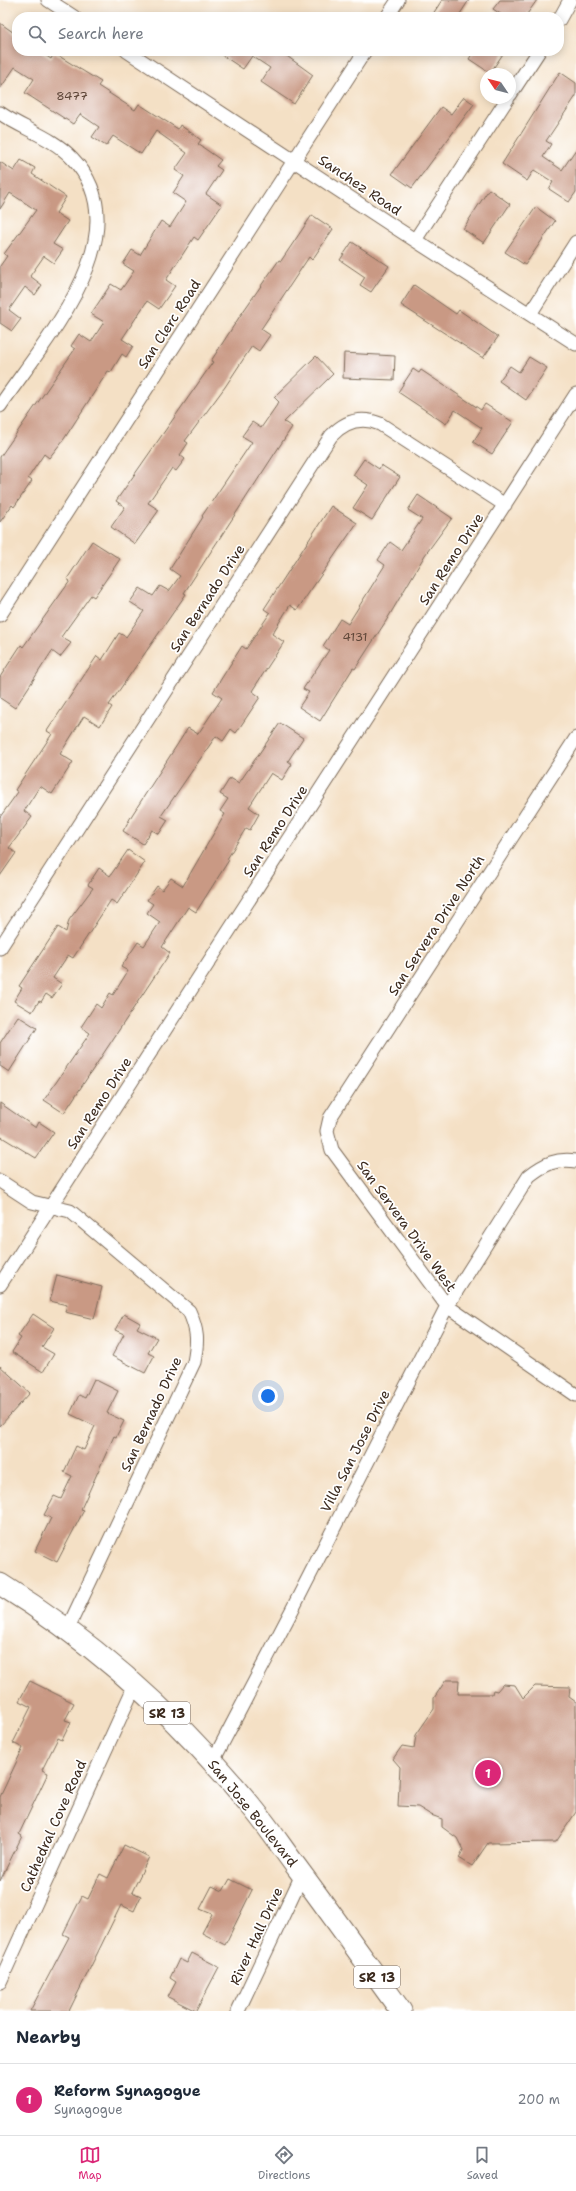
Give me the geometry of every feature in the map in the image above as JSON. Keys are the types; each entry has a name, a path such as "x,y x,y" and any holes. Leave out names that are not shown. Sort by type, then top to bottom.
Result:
{"main road":[{"name":"San Jose Boulevard","path":"0,1584 67,1630 135,1684 213,1761 252,1807 402,2011"}],"street":[{"path":"48,0 66,12"},
{"path":"390,12 398,0"},
{"path":"563,12 570,0"},
{"name":"Sanchez Road","path":"135,56 576,344"},
{"name":"San Clerc Road","path":"0,614 362,56"},
{"path":"516,86 536,56"},
{"path":"415,240 504,104"},
{"path":"0,113 50,140 82,169 94,195 97,226 91,257 64,313 0,406"},
{"path":"530,314 576,242"},
{"name":"San Remo Drive","path":"0,1285 576,394"},
{"name":"San Bernado Drive","path":"0,948 331,436 341,426 354,420 369,420 380,424 505,505"},
{"name":"San Servera Drive North","path":"327,1131 330,1118 576,738"},
{"name":"San Servera Drive West","path":"327,1131 332,1150 447,1306 576,1395"},
{"name":"Villa San Jose Drive","path":"213,1761 447,1306 529,1176 541,1166 563,1159 576,1161"},
{"name":"San Bernado Drive","path":"0,1181 32,1202 70,1211 188,1311 196,1326 198,1344 194,1362 67,1630"},
{"name":"Cathedral Cove Road","path":"0,1982 135,1684"},
{"name":"River Hall Drive","path":"238,2011 302,1875"}],"building":[{"path":"442,0 469,0 461,12 434,12"},
{"path":"500,0 537,0 529,12 498,12 493,9"},
{"path":"0,23 12,31 12,56 46,56 51,59 52,56 59,56 101,82 98,86 135,110 139,104 178,129 180,125 201,140 198,144 221,160 216,166 222,170 206,194 222,205 198,240 194,237 166,280 175,286 159,309 147,301 122,339 133,346 126,357 122,354 111,372 108,371 64,439 49,458 44,454 28,478 32,481 14,507 12,505 0,522 0,457 75,349 71,346 79,334 91,342 104,322 91,314 111,284 121,290 134,271 123,264 132,250 140,255 161,221 170,227 186,202 173,193 184,176 175,170 187,153 156,131 141,154 113,136 106,146 92,137 99,127 80,114 73,124 25,93 34,79 15,67 0,89"},
{"path":"224,56 252,56 243,69"},
{"path":"252,56 287,56 313,75 294,104 261,82 270,68"},
{"path":"471,56 502,56 493,68 482,68 469,59"},
{"path":"560,72 576,83 576,96 546,141 551,144 543,157 562,170 576,149 576,192 569,202 549,189 553,182 534,170 527,181 502,164"},
{"path":"464,97 474,104 412,188 392,174 441,107 451,114"},
{"path":"21,160 35,168 32,174 66,197 56,213 68,221 53,244 63,250 54,263 44,256 30,276 42,285 35,295 25,287 9,310 21,319 12,331 0,323 0,266 7,256 4,254 36,210 10,193 0,209 0,162 14,171"},
{"path":"489,189 510,204 484,243 463,229"},
{"path":"536,207 555,221 525,265 505,252"},
{"path":"312,215 333,229 312,260 309,257 261,329 270,335 259,351 252,346 225,387 185,441 188,443 180,455 185,459 176,471 172,468 148,503 159,510 135,544 111,527 125,507 116,501 213,362 211,361 240,316 279,260 281,261"},
{"path":"352,242 389,266 371,292 360,285 365,277 340,260"},
{"path":"414,285 456,314 459,310 498,337 483,358 401,305"},
{"path":"344,353 395,356 394,380 343,378"},
{"path":"316,356 333,374 284,422 292,427 184,593 186,594 109,705 112,707 100,726 84,716 60,754 73,762 52,794 40,786 24,811 32,817 9,848 16,853 0,876 0,817 18,792 15,790 52,734 47,731 97,656 102,660 119,633 126,637 144,611 130,602 140,588 153,596 160,586 169,591 180,576 170,569 203,517 202,516 252,442 242,436 252,422 261,428 279,402 274,397"},
{"path":"529,357 547,368 526,400 499,381 510,366 519,372"},
{"path":"413,369 419,373 421,370 481,410 485,404 513,422 492,454 473,442 482,428 455,410 446,424 398,392"},
{"path":"364,459 379,469 381,465 400,477 372,520 353,508 368,485 353,475"},
{"path":"418,495 452,518 425,555 386,621 355,669 353,668 320,721 299,707 309,692 303,689 329,650 323,646 340,619 348,624 385,565 378,560 390,542 401,550 422,519 408,510"},
{"path":"331,506 357,523 297,610 290,605 272,634 284,642 252,691 260,697 236,733 231,729 223,741 216,736 161,816 168,820 159,834 152,830 143,844 123,831 188,728 198,734 222,698 213,692 242,646 246,649 270,613 264,609"},
{"path":"92,541 120,559 94,597 91,595 61,637 71,643 60,657 52,651 15,708 0,698 0,677 21,645 23,647 70,581 67,579"},
{"path":"280,723 303,738 288,761 292,764 282,780 271,773 249,807 259,814 250,830 246,828 227,859 229,860 196,912 188,907 162,947 170,953 64,1113 44,1100 90,1033 81,1027 96,1004 101,1008 110,993 113,995 128,971 121,967 138,942 144,946 160,922 147,913 153,904 147,900 157,886 162,890 171,878 183,886 225,814 220,811 228,799 220,794 230,778 239,783"},
{"path":"128,850 145,862 117,904 111,900 73,958 68,955 53,978 62,984 52,998 46,994 41,1002 39,1001 32,1012 14,1001 22,988 19,986 58,927 66,932 69,920 93,888 88,885 99,868 110,876"},
{"path":"18,1016 37,1028 9,1072 0,1066 0,1043"},
{"path":"0,1103 36,1128 39,1122 54,1132 36,1158 0,1136"},
{"path":"57,1275 102,1287 94,1319 65,1312 67,1305 50,1301"},
{"path":"33,1314 54,1328 42,1347 54,1354 43,1372 12,1352 21,1338 18,1336"},
{"path":"124,1314 140,1323 137,1328 157,1338 148,1353 154,1356 145,1373 112,1356 124,1334 115,1330"},
{"path":"0,1366 30,1393 0,1426"},
{"path":"94,1379 118,1391 107,1413 124,1421 116,1437 114,1436 81,1509 84,1510 57,1562 35,1551 51,1518 44,1515 54,1496 61,1499 72,1476 64,1472 76,1446 84,1450 95,1426 70,1414 79,1395 85,1398"},
{"path":"446,1680 459,1680 458,1694 492,1694 493,1690 497,1691 503,1684 515,1685 523,1698 535,1686 570,1687 569,1697 576,1702 576,1812 556,1842 488,1843 472,1866 459,1858 463,1850 457,1838 442,1827 442,1819 431,1815 418,1807 398,1806 400,1767 393,1759 402,1746 414,1748 416,1735 434,1709 434,1698"},
{"path":"30,1681 74,1703 65,1720 71,1722 62,1740 58,1738 42,1770 48,1773 19,1834 22,1836 0,1881 0,1797 23,1748 13,1743 31,1707 19,1701"},
{"path":"124,1845 149,1857 132,1892 141,1896 134,1911 121,1905 69,2011 30,2011 69,1937 63,1934 82,1896 88,1899 100,1874 108,1878"},
{"path":"230,1879 252,1890 225,1945 202,1933 212,1914 200,1909 212,1886 223,1891"},
{"path":"192,1953 219,1967 196,2011 168,1997 176,1982 170,1978 179,1959 187,1963"}],"place":[{"name":"Reform Synagogue","path":"488,1773"}]}
